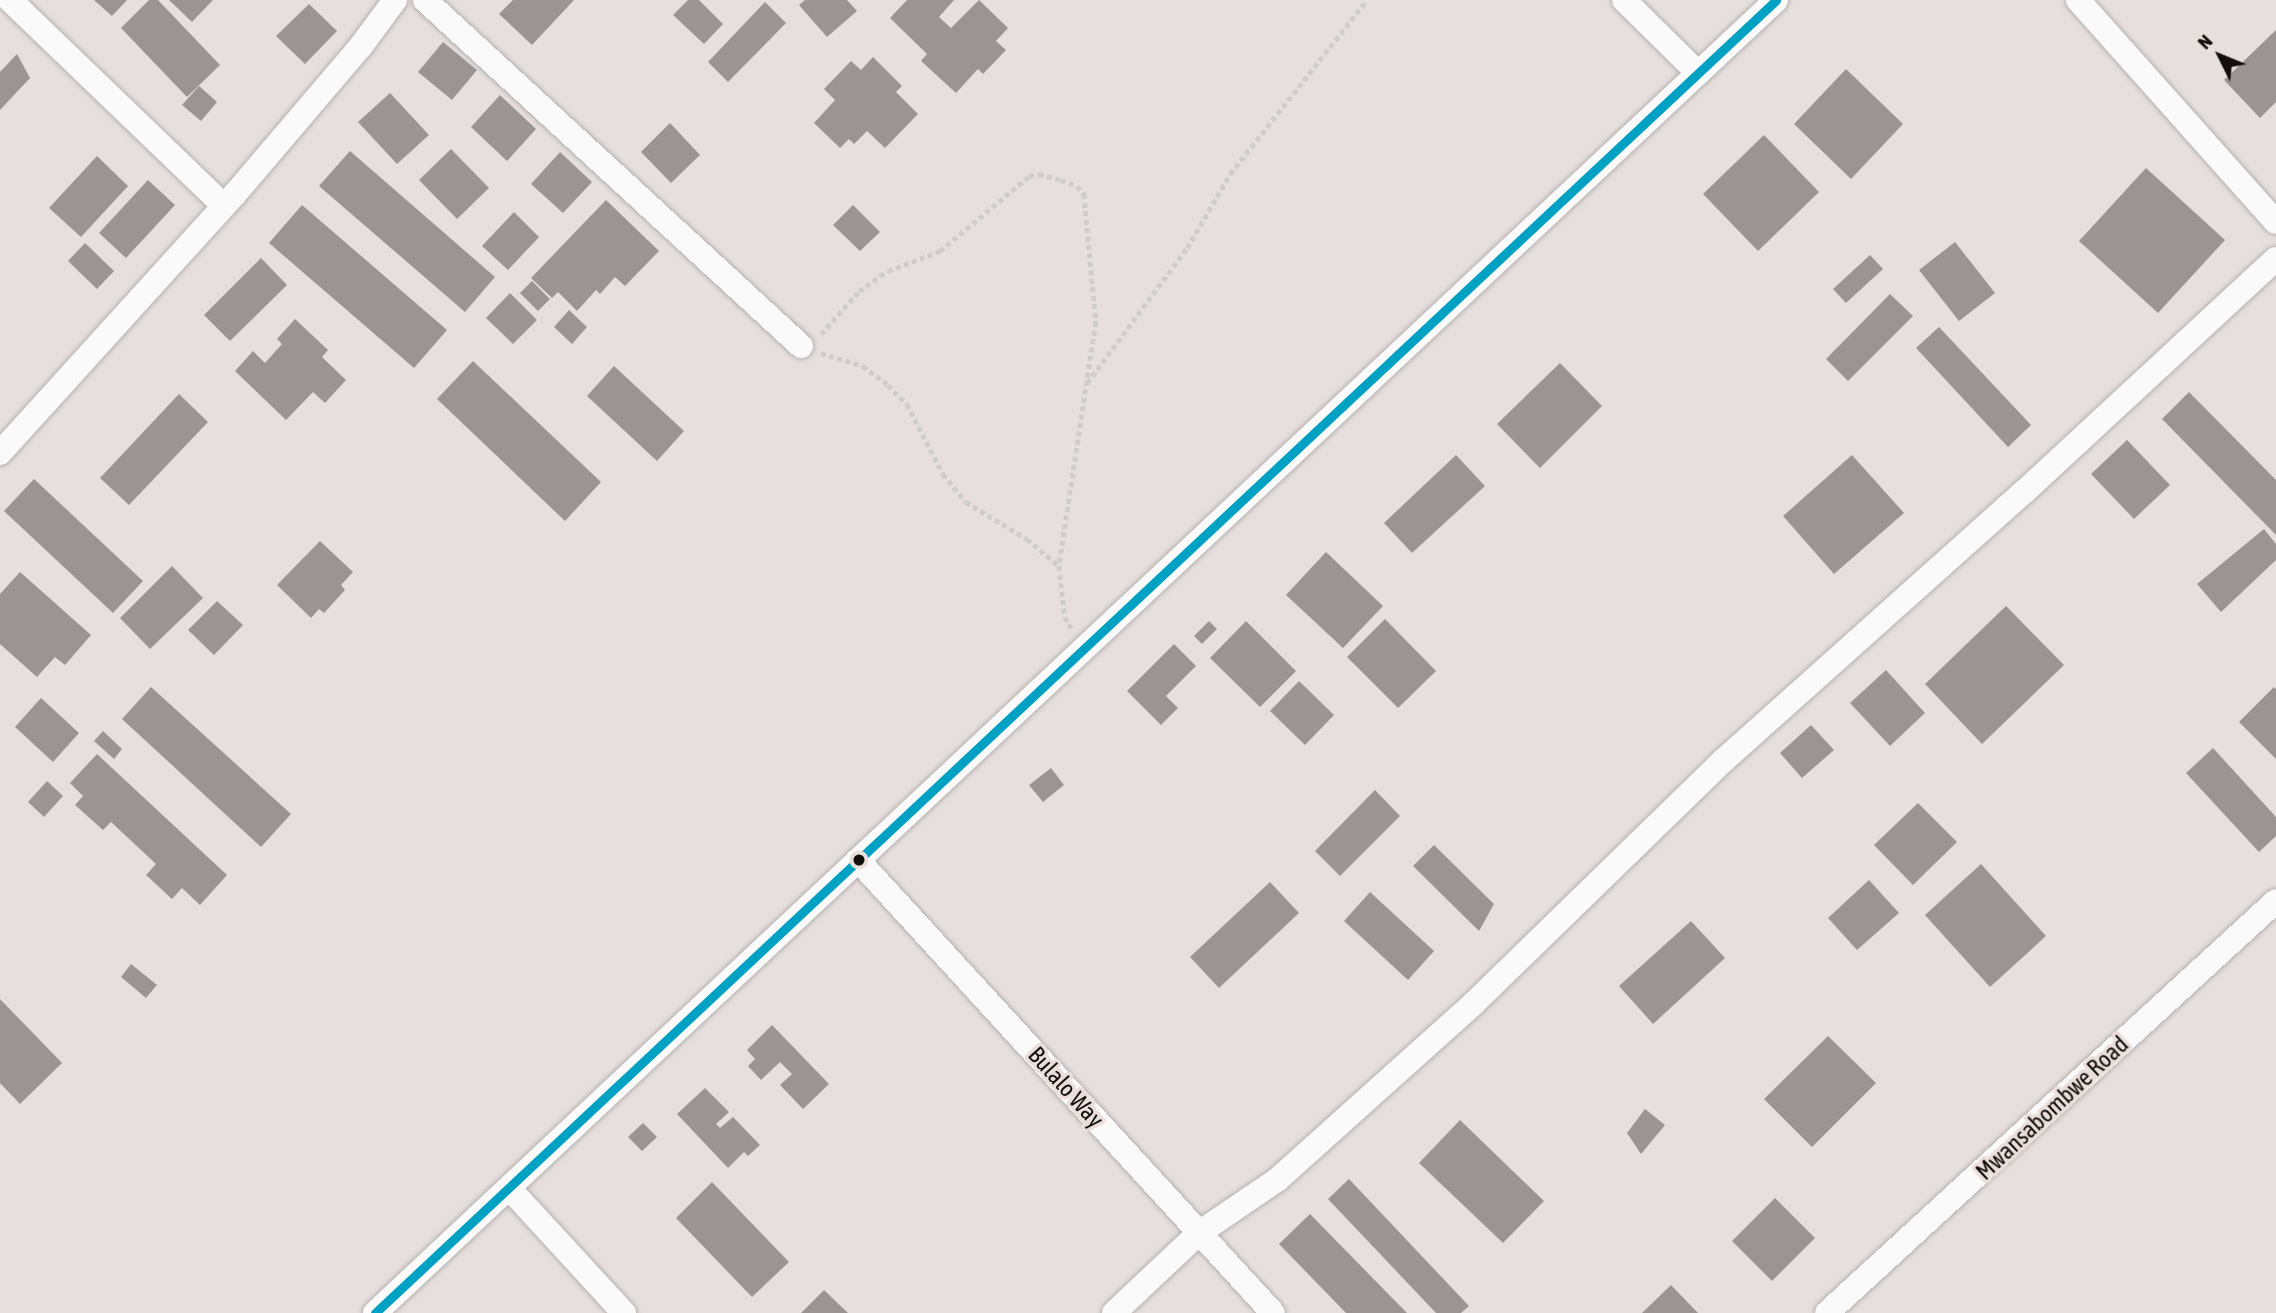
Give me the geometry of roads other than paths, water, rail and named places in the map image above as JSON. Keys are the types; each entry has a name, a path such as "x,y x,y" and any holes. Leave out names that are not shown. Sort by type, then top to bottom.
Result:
{"street":[{"path":"10,0 224,206"},
{"path":"0,453 224,206 361,46 395,0"},
{"path":"425,0 806,348"},
{"path":"1625,0 1698,73"},
{"path":"375,1313 1776,0"},
{"path":"2078,0 2276,222"},
{"path":"1114,1313 1199,1233 1278,1180 1474,1003 1724,760 2024,492 2276,259"},
{"name":"Bulalo Way","path":"858,860 1273,1313"},
{"name":"Mwansabombwe Road","path":"1827,1313 2276,901"},
{"path":"509,1188 624,1313"}]}
